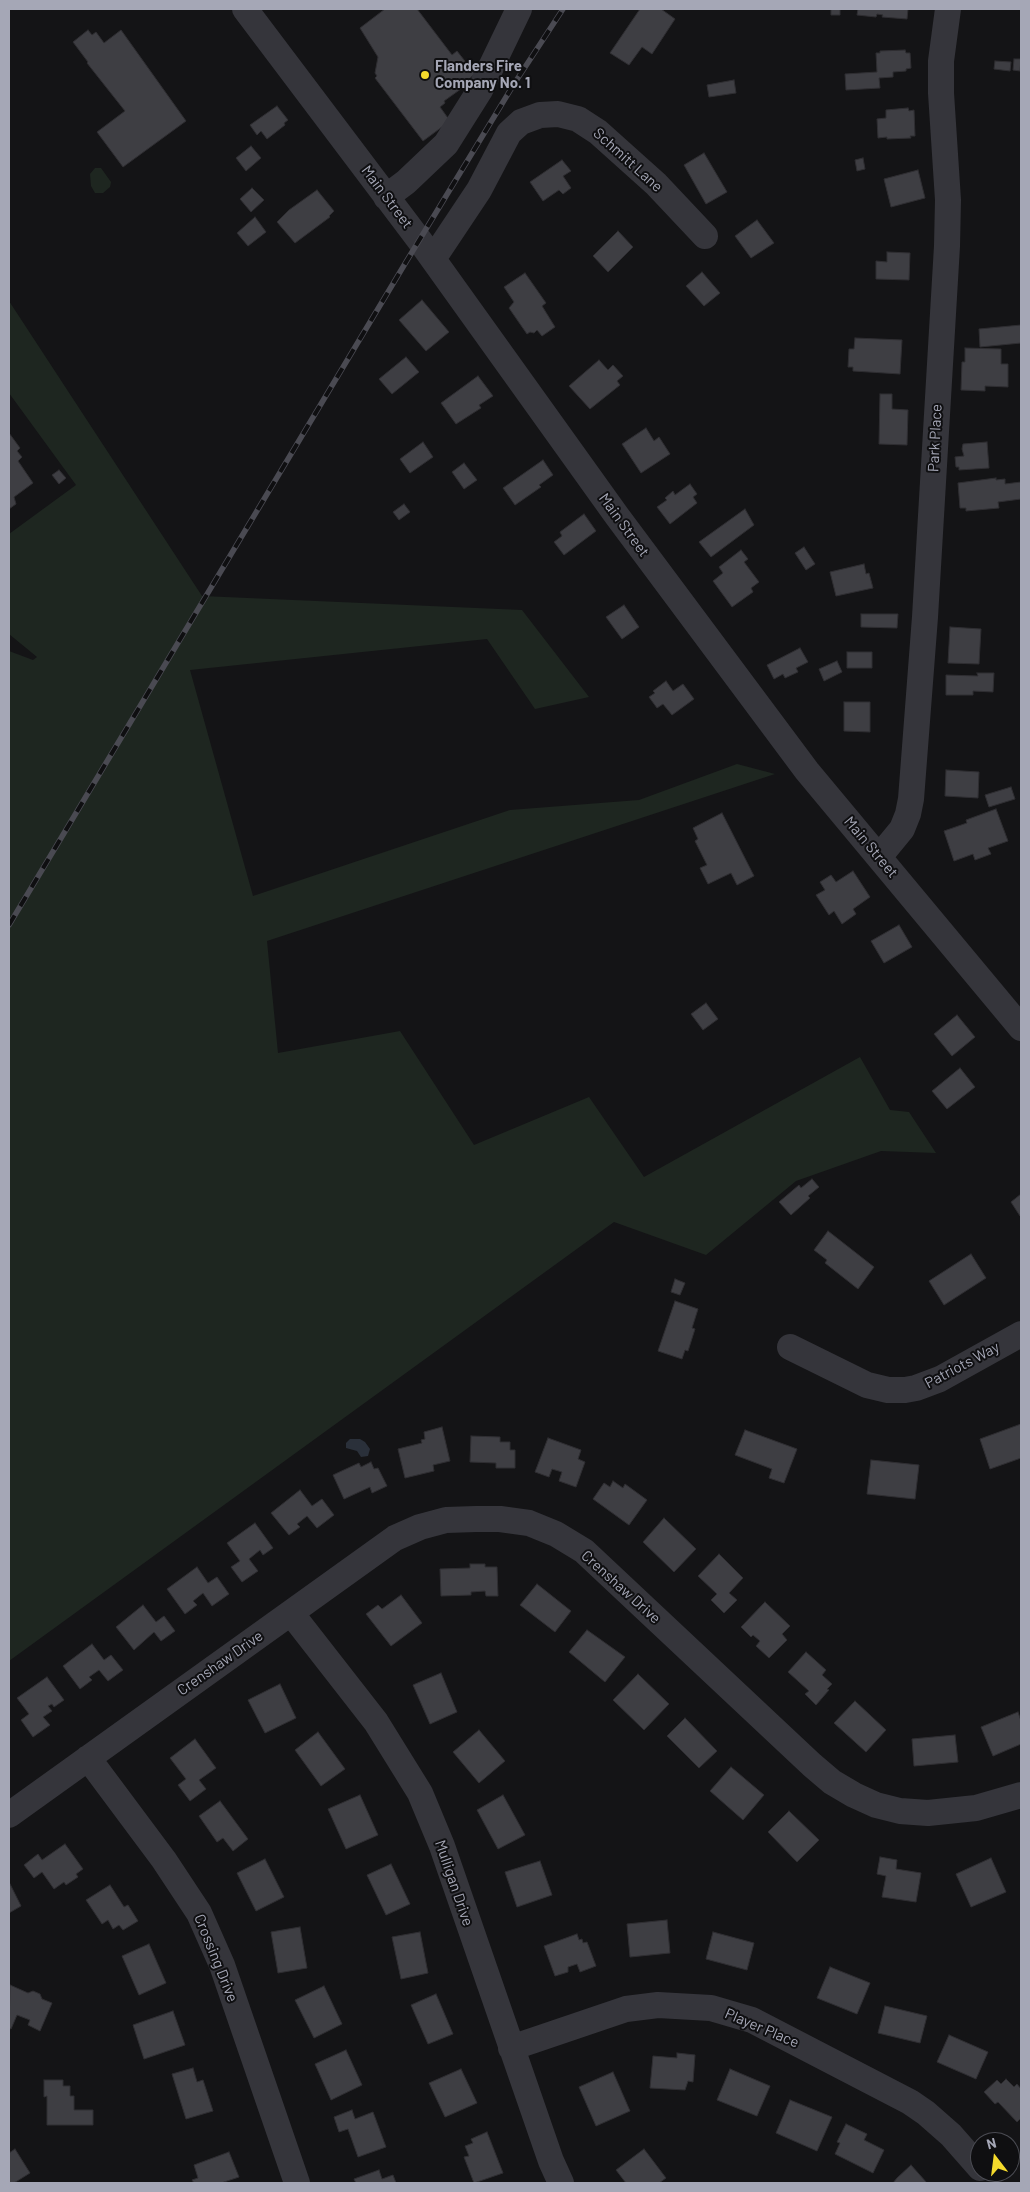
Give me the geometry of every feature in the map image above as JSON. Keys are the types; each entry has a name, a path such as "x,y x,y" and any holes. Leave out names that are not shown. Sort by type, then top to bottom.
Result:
{"street":[{"name":"Main Street","path":"245,9 433,259 682,604 807,771 1021,1028"},
{"path":"386,197 406,182 446,144 480,90 520,9"},
{"name":"Park Place","path":"879,857 902,830 911,800 925,617 947,246 947,193 941,85 942,46 948,9"},
{"name":"Schmitt Lane","path":"433,259 479,190 509,133 521,122 540,115 564,116 578,119 594,128 620,149 656,184 705,236"},
{"name":"Patriots Way","path":"790,1347 867,1385 883,1389 905,1390 940,1379 1021,1334"},
{"name":"Crenshaw Drive","path":"9,1815 395,1538 420,1527 446,1520 476,1519 500,1519 529,1523 556,1534 584,1551 812,1765 832,1782 854,1795 876,1805 900,1811 928,1813 976,1808 1021,1795"},
{"name":"Mulligan Drive","path":"291,1613 376,1722 420,1793 442,1846 511,2048 551,2161 561,2183"},
{"name":"Crossing Drive","path":"88,1758 164,1860 203,1922 222,1965 297,2183"},
{"name":"Player Place","path":"511,2048 626,2010 658,2005 711,2008 752,2020 910,2102 951,2135 970,2157"}],"shaded area":[{"path":"95,168 101,168 111,182 110,187 103,193 95,193 91,186 90,174"},
{"path":"9,301 202,596 522,610 589,697 535,709 487,639 190,670 253,896 510,810 639,800 737,764 775,774 267,941 278,1053 400,1031 474,1145 589,1097 644,1177 860,1057 890,1110 909,1112 936,1153 881,1151 796,1181 706,1255 614,1222 9,1661 9,651 33,660 37,657 9,634 9,534 76,485 9,393"},
{"path":"350,1439 360,1439 365,1442 370,1449 368,1456 361,1457 357,1451 346,1448 346,1443"}],"building":[{"name":"Flanders Fire Company No. 1","path":"385,9 417,9 452,55 457,51 475,74 470,78 472,81 444,101 445,103 440,107 450,121 423,141 375,78 377,76 375,73 378,57 360,28"},
{"path":"640,9 661,9 675,19 652,54 642,47 629,65 610,53"},
{"path":"831,9 840,9 840,15 831,15"},
{"path":"858,9 908,9 907,19 882,17 883,15 877,14 876,17 857,15"},
{"path":"88,30 92,35 96,32 104,43 121,30 186,121 123,167 97,132 125,111 73,42"},
{"path":"905,50 906,53 910,53 911,68 906,69 906,71 893,72 893,77 879,78 880,88 846,90 845,74 877,72 876,53 880,53 880,51"},
{"path":"1014,59 1021,59 1020,71 1013,70"},
{"path":"995,61 1011,62 1010,71 994,69"},
{"path":"734,80 736,93 709,97 707,85"},
{"path":"277,106 288,120 284,123 285,125 267,139 261,131 257,135 250,125"},
{"path":"908,108 909,111 914,110 915,136 910,136 911,138 878,138 877,119 886,118 886,110"},
{"path":"251,146 261,158 246,171 236,158"},
{"path":"704,153 727,192 706,204 684,165"},
{"path":"863,158 865,169 857,171 855,160"},
{"path":"562,160 571,171 563,176 571,188 563,194 559,190 543,201 530,182"},
{"path":"918,170 925,198 891,207 884,179"},
{"path":"252,188 264,200 251,212 240,199"},
{"path":"317,190 334,211 330,217 295,243 277,222 289,210"},
{"path":"255,217 266,232 248,246 237,233"},
{"path":"757,220 774,243 751,258 735,236"},
{"path":"618,231 633,247 608,272 593,256"},
{"path":"887,252 910,253 909,280 876,279 876,261 887,262"},
{"path":"702,272 720,293 704,306 686,286"},
{"path":"525,273 546,303 542,306 555,327 542,336 537,330 534,333 530,332 527,334 509,308 514,302 504,287"},
{"path":"422,300 449,332 426,351 399,320"},
{"path":"1021,325 1021,343 980,347 979,329"},
{"path":"855,338 902,340 900,374 853,371 853,367 848,367 849,349 854,349"},
{"path":"965,348 1001,349 1001,364 1008,364 1008,387 985,386 985,391 961,390 962,362 965,362"},
{"path":"406,357 419,372 392,394 379,379"},
{"path":"599,360 608,370 613,365 623,376 617,381 620,385 590,409 569,386"},
{"path":"478,376 493,396 479,405 481,408 456,424 441,403"},
{"path":"880,394 892,394 892,409 908,410 907,445 879,444"},
{"path":"646,428 654,441 659,437 670,454 641,473 622,444"},
{"path":"9,433 20,448 17,451 22,457 18,461 33,483 14,497 16,504 9,509"},
{"path":"423,442 433,457 410,473 400,459"},
{"path":"987,442 989,468 959,470 959,467 956,467 955,457 964,456 963,444"},
{"path":"543,460 553,475 539,485 541,487 515,505 503,488"},
{"path":"464,463 477,480 464,489 452,472"},
{"path":"59,470 66,478 59,484 52,475"},
{"path":"996,478 996,480 1005,479 1005,484 1021,482 1021,499 998,502 999,508 966,511 966,508 960,508 958,483"},
{"path":"690,484 697,494 693,497 697,503 670,524 657,507 667,500 665,498 673,491 675,495"},
{"path":"404,504 410,512 399,520 393,512"},
{"path":"745,509 754,525 711,557 699,542"},
{"path":"584,514 596,531 564,555 554,542 562,536 560,532"},
{"path":"804,547 815,564 806,570 795,553"},
{"path":"741,550 748,559 744,562 759,582 751,588 753,592 732,607 713,581 723,573 719,567"},
{"path":"864,564 866,574 869,573 873,588 836,596 830,572"},
{"path":"624,605 639,627 622,639 606,617"},
{"path":"861,614 898,614 897,628 861,627"},
{"path":"950,627 981,629 979,664 948,663"},
{"path":"800,648 808,662 796,668 798,672 785,678 783,674 774,679 767,665"},
{"path":"847,652 872,652 872,668 847,668"},
{"path":"837,661 842,672 824,681 819,669"},
{"path":"977,673 994,673 993,692 973,691 973,695 946,695 946,675 978,676"},
{"path":"666,681 673,691 683,684 694,699 672,715 663,704 657,708 649,697 655,693 653,691"},
{"path":"844,702 870,702 870,732 844,731"},
{"path":"946,770 979,772 978,798 945,796"},
{"path":"1011,787 1015,799 989,807 985,795"},
{"path":"996,809 1008,841 988,848 991,854 975,860 973,854 954,861 944,831 967,823 966,820"},
{"path":"722,813 754,876 737,885 731,873 708,884 700,868 707,865 695,841 698,839 693,828"},
{"path":"853,871 870,897 853,909 856,914 842,924 834,911 829,915 816,895 825,890 820,882 831,875 836,882"},
{"path":"899,925 912,947 884,963 871,941"},
{"path":"706,1003 718,1019 703,1030 691,1014"},
{"path":"957,1015 975,1037 952,1056 934,1034"},
{"path":"960,1068 975,1087 947,1109 932,1091"},
{"path":"812,1179 819,1187 791,1215 779,1202 799,1185 801,1188"},
{"path":"1021,1194 1021,1215 1020,1216 1011,1202"},
{"path":"828,1231 874,1267 858,1289 825,1263 827,1260 814,1250"},
{"path":"971,1254 986,1278 944,1305 929,1281"},
{"path":"675,1279 685,1283 680,1295 671,1292"},
{"path":"675,1301 698,1309 692,1328 695,1329 688,1351 685,1350 682,1359 658,1351"},
{"path":"1021,1424 1021,1458 990,1469 980,1439"},
{"path":"442,1427 450,1461 433,1465 434,1471 405,1478 398,1449 422,1443 421,1440 425,1439 424,1432"},
{"path":"745,1430 797,1449 784,1483 769,1478 772,1469 735,1455"},
{"path":"471,1436 500,1437 500,1442 510,1442 510,1450 515,1450 515,1468 496,1468 496,1463 470,1462"},
{"path":"548,1438 581,1450 578,1459 585,1462 576,1487 559,1481 562,1472 552,1469 549,1477 535,1472"},
{"path":"871,1460 919,1465 915,1499 867,1494"},
{"path":"371,1462 374,1469 378,1468 387,1486 372,1493 370,1487 344,1499 333,1475 359,1463 361,1467"},
{"path":"613,1481 623,1488 625,1484 647,1500 629,1525 593,1499 604,1483 610,1487"},
{"path":"300,1490 312,1506 322,1499 334,1515 317,1528 307,1516 297,1524 300,1527 289,1535 271,1513"},
{"path":"664,1518 696,1549 674,1572 643,1542"},
{"path":"255,1523 273,1548 263,1555 260,1550 249,1559 258,1571 242,1582 231,1567 240,1561 227,1543"},
{"path":"719,1554 743,1578 729,1593 737,1600 724,1613 711,1600 717,1594 698,1576"},
{"path":"470,1564 485,1564 485,1567 497,1567 498,1596 486,1596 485,1591 471,1592 471,1595 441,1596 440,1569 470,1568"},
{"path":"197,1567 208,1583 217,1577 229,1594 212,1606 203,1593 193,1601 197,1605 185,1614 167,1589"},
{"path":"537,1584 571,1611 555,1632 520,1605"},
{"path":"401,1595 422,1623 391,1646 366,1614 378,1605 382,1609"},
{"path":"765,1602 790,1626 782,1634 787,1640 769,1658 756,1646 760,1641 753,1635 751,1637 741,1627"},
{"path":"143,1605 156,1622 164,1616 175,1631 161,1641 154,1632 134,1650 116,1627"},
{"path":"587,1630 625,1657 605,1682 569,1652"},
{"path":"92,1644 104,1660 111,1655 123,1670 108,1681 99,1670 89,1677 92,1680 80,1689 63,1666"},
{"path":"806,1652 826,1670 822,1675 832,1684 816,1705 805,1694 809,1691 788,1672"},
{"path":"441,1673 457,1712 430,1724 413,1685"},
{"path":"638,1674 669,1704 644,1730 613,1700"},
{"path":"47,1677 64,1700 54,1707 52,1704 48,1706 52,1711 43,1717 50,1725 33,1737 21,1720 29,1714 17,1698"},
{"path":"280,1684 296,1718 265,1733 248,1700"},
{"path":"855,1701 886,1730 866,1752 834,1723"},
{"path":"1018,1712 1021,1721 1021,1744 993,1756 981,1727"},
{"path":"685,1718 717,1751 699,1768 667,1736"},
{"path":"479,1730 505,1761 479,1783 453,1752"},
{"path":"318,1732 345,1769 321,1786 295,1750"},
{"path":"955,1735 958,1762 914,1766 912,1739"},
{"path":"195,1739 216,1768 199,1780 206,1789 190,1801 178,1785 186,1779 170,1758"},
{"path":"731,1767 764,1795 743,1820 710,1791"},
{"path":"360,1795 378,1835 346,1849 328,1809"},
{"path":"503,1795 525,1835 498,1849 477,1810"},
{"path":"220,1801 248,1839 233,1851 223,1838 217,1842 199,1816"},
{"path":"789,1811 819,1840 797,1862 768,1832"},
{"path":"65,1844 83,1869 76,1874 78,1877 66,1885 64,1882 54,1889 42,1872 34,1878 24,1865 38,1854 42,1860"},
{"path":"880,1857 897,1860 896,1869 921,1873 916,1902 882,1897 886,1876 877,1874"},
{"path":"991,1858 1006,1892 971,1907 956,1874"},
{"path":"265,1859 284,1897 256,1911 237,1873"},
{"path":"540,1861 552,1895 517,1907 505,1872"},
{"path":"391,1864 410,1904 386,1915 367,1875"},
{"path":"9,1882 21,1906 9,1913"},
{"path":"110,1885 124,1907 128,1905 138,1921 123,1930 119,1925 113,1929 108,1920 102,1924 86,1900"},
{"path":"667,1920 670,1953 630,1957 627,1924"},
{"path":"300,1927 307,1968 278,1973 271,1932"},
{"path":"420,1932 428,1973 401,1979 392,1937"},
{"path":"713,1932 754,1943 747,1970 706,1959"},
{"path":"577,1934 579,1940 582,1939 583,1943 587,1942 596,1966 580,1972 577,1964 568,1967 568,1972 555,1976 544,1946"},
{"path":"149,1944 166,1983 139,1995 122,1956"},
{"path":"830,1967 870,1983 857,2014 817,1998"},
{"path":"10,1985 28,1993 33,1991 40,1994 42,1999 52,2003 40,2031 28,2025 30,2020 17,2015 11,2029 9,2028"},
{"path":"324,1986 342,2024 314,2038 295,2000"},
{"path":"436,1994 453,2034 428,2044 411,2005"},
{"path":"885,2006 927,2016 920,2043 878,2033"},
{"path":"173,2011 185,2045 144,2059 133,2025"},
{"path":"949,2035 988,2052 976,2079 937,2062"},
{"path":"346,2050 362,2085 331,2100 315,2064"},
{"path":"677,2053 695,2055 693,2082 688,2081 685,2090 650,2088 653,2056 677,2058"},
{"path":"193,2068 197,2082 203,2080 213,2111 186,2119 172,2074"},
{"path":"461,2069 477,2103 445,2117 429,2083"},
{"path":"730,2069 770,2086 757,2116 717,2100"},
{"path":"613,2072 630,2111 596,2126 579,2087"},
{"path":"1006,2079 1014,2087 1017,2084 1021,2089 1021,2118 1017,2122 998,2102 995,2104 984,2092 997,2080 1001,2084"},
{"path":"44,2080 63,2080 63,2086 70,2086 70,2096 74,2096 74,2110 93,2110 93,2125 47,2125 47,2096 44,2097"},
{"path":"790,2100 832,2117 817,2151 776,2133"},
{"path":"352,2110 355,2119 373,2112 386,2147 358,2157 348,2129 339,2132 334,2117"},
{"path":"846,2124 867,2134 864,2140 884,2150 873,2173 835,2154 840,2143 837,2142"},
{"path":"487,2132 503,2173 474,2183 464,2157 469,2156 465,2146 473,2143 471,2139"},
{"path":"15,2149 30,2173 14,2183 9,2183 9,2153"},
{"path":"644,2149 666,2178 659,2183 626,2183 616,2170"},
{"path":"229,2152 239,2177 221,2183 194,2183 192,2180 198,2178 194,2165"},
{"path":"911,2165 927,2183 893,2183 897,2178"},
{"path":"379,2170 382,2179 393,2175 396,2183 356,2183 354,2179"}],"railway":[{"path":"9,925 406,262 514,84 563,9"}],"place":[{"name":"Flanders Fire Company No. 1","path":"425,75"}]}
